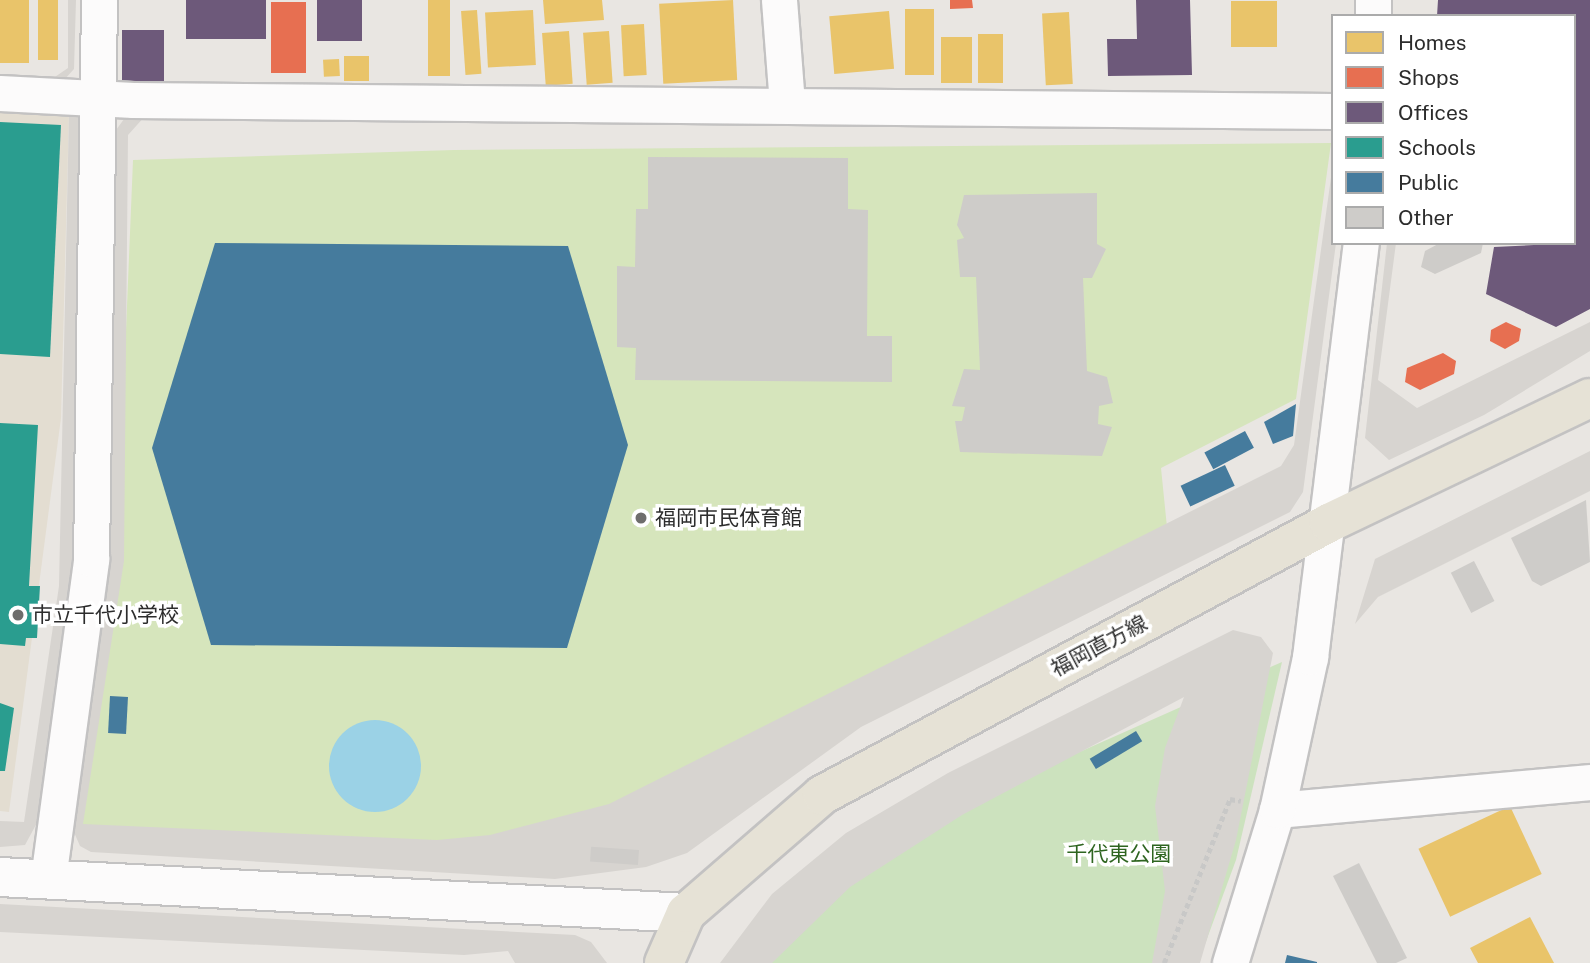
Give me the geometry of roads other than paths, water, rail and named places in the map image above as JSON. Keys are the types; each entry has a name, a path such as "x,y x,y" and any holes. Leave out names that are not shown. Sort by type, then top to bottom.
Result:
{"main road":[{"name":"福岡直方線","path":"664,963 686,913 822,795 1329,523 1590,398"}],"street":[{"path":"48,879 91,559 102,100 99,0"},
{"path":"779,0 787,103"},
{"path":"0,93 102,100 787,103 1331,111"},
{"path":"1230,963 1277,810 1310,657 1329,523 1362,245"},
{"path":"1277,810 1590,782"},
{"path":"0,877 686,913"}],"water":[{"path":"375,720 393,723 408,733 418,748 421,766 418,784 408,799 393,809 375,812 357,809 342,799 332,784 329,766 332,748 342,733 357,723"}],"place":[{"name":"福岡市民体育館","path":"641,518"},
{"name":"市立千代小学校","path":"18,615"}],"park label":[{"name":"千代東公園","path":"1119,854"}]}
